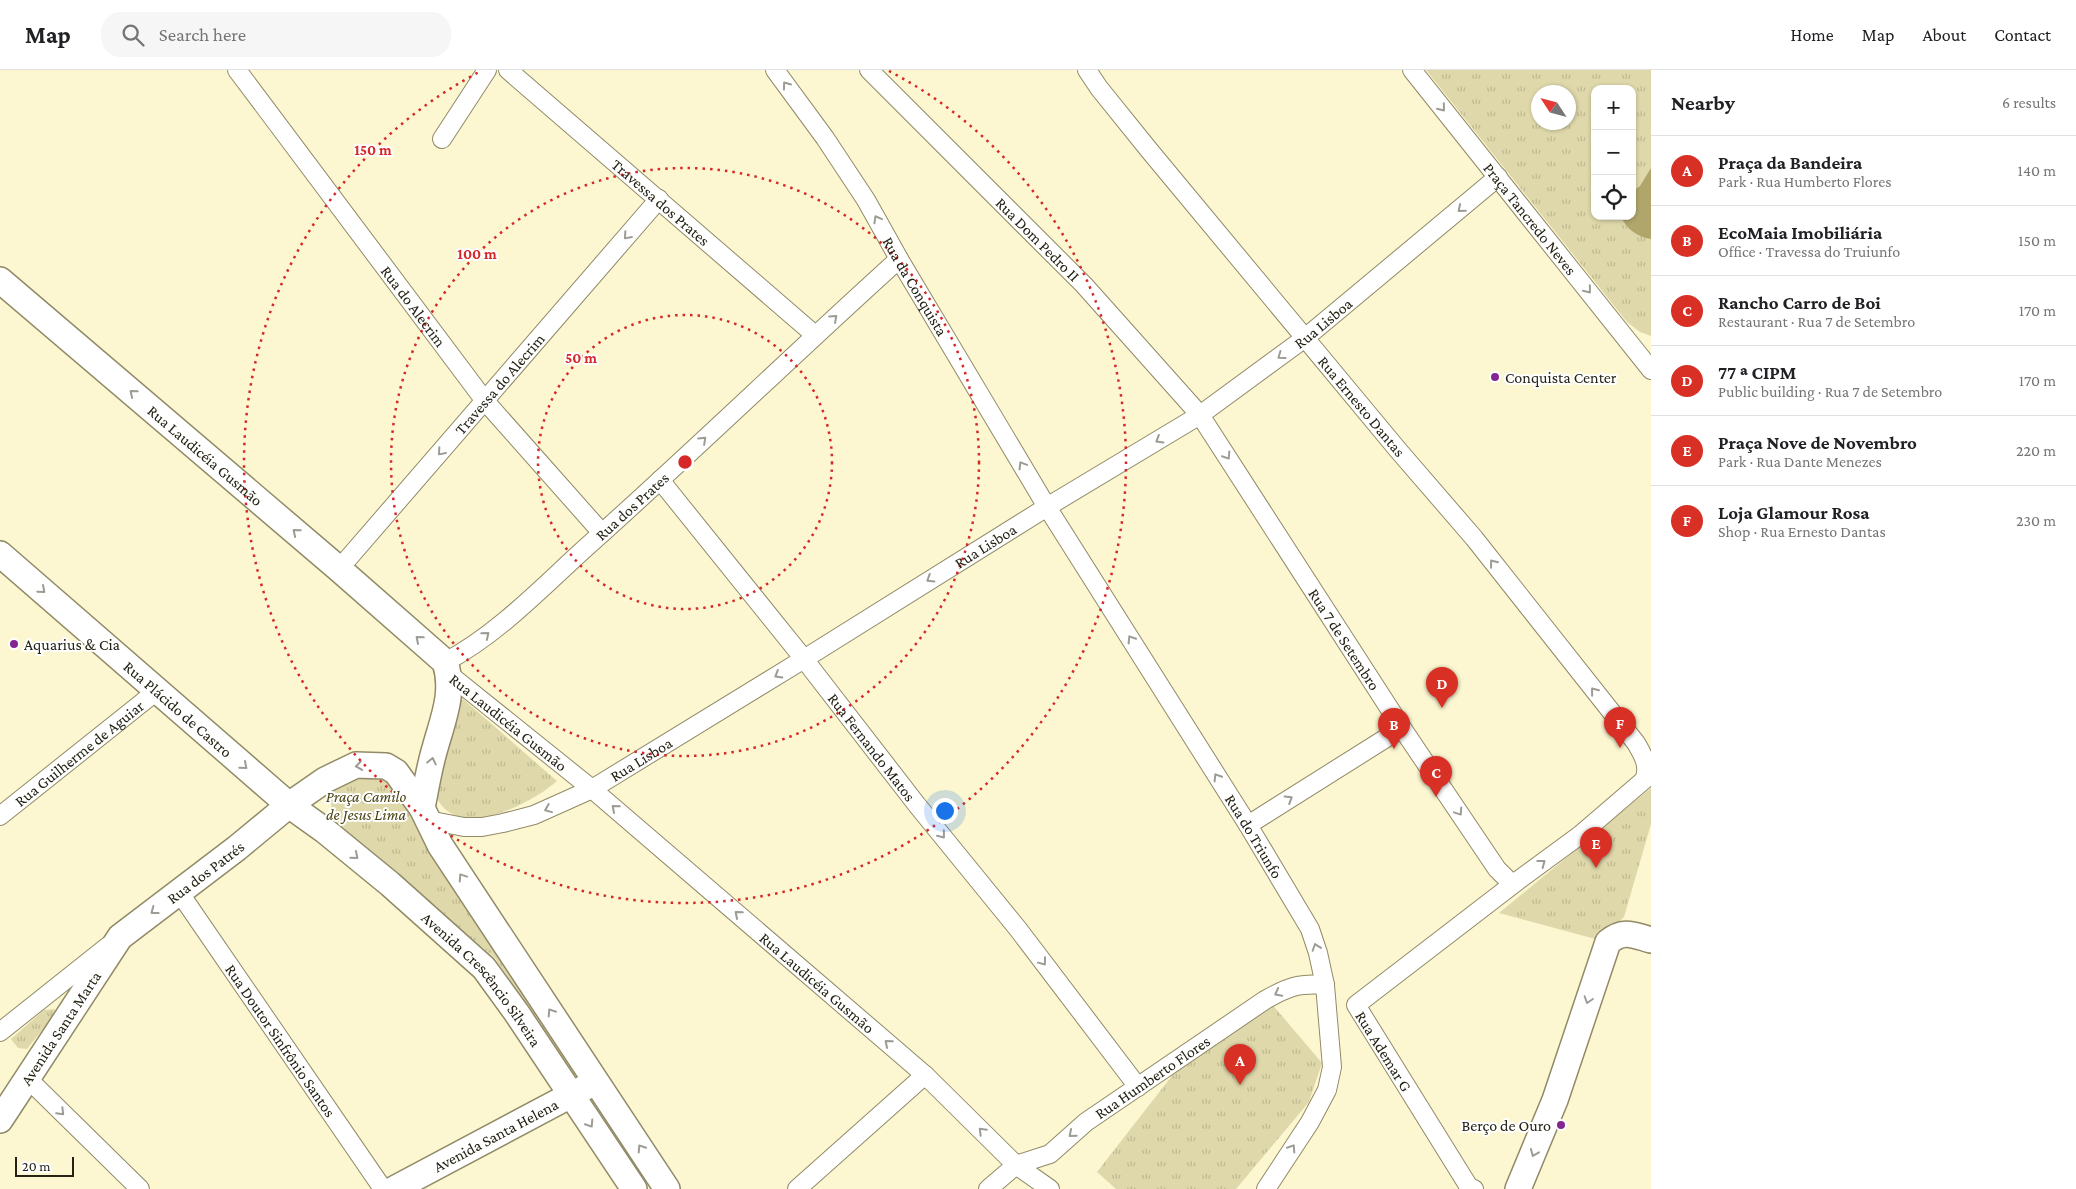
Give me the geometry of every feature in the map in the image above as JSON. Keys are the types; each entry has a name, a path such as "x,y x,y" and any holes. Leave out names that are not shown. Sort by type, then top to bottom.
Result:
{"main road":[{"name":"Rua Laudicéia Gusmão","path":"0,280 339,569 447,669"},
{"name":"Rua Plácido de Castro","path":"2,559 158,690 289,805"},
{"path":"425,814 434,748 448,708 447,669"},
{"name":"Avenida Crescêncio Silveira","path":"325,780 356,765 386,766 396,772 425,814 440,845 667,1189"},
{"path":"324,830 322,814 325,780"},
{"name":"Rua dos Patrés","path":"120,937 289,805 325,780"},
{"name":"Avenida Crescêncio Silveira","path":"289,805 324,830 417,908 484,968 516,1012 634,1189"},
{"path":"1518,1189 1555,1100 1608,942 1615,937 1627,933 1651,940"},
{"name":"Avenida Santa Marta","path":"3,1109 26,1078 120,937"},
{"name":"Avenida Santa Helena","path":"394,1189 597,1081"}],"street":[{"name":"Rua do Alecrim","path":"237,70 485,401 602,533"},
{"path":"442,139 487,70"},
{"name":"Travessa dos Prates","path":"508,70 815,335"},
{"name":"Rua da Conquista","path":"775,70 825,138 861,193 1047,506"},
{"name":"Rua Dom Pedro II","path":"869,70 1084,285 1200,415"},
{"name":"Rua Ernesto Dantas","path":"1087,70 1112,104 1305,338 1474,538 1636,742 1647,764 1648,778"},
{"name":"Praça Tancredo Neves","path":"1412,70 1649,362"},
{"name":"Rua Lisboa","path":"425,814 455,826 489,826 534,814 592,789 804,659 1047,506 1200,415 1305,338 1498,177"},
{"name":"Travessa do Alecrim","path":"339,569 659,199"},
{"name":"Rua dos Prates","path":"447,669 602,533 899,259"},
{"name":"Rua 7 de Setembro","path":"1200,415 1402,728 1504,877 1511,882 1516,882"},
{"name":"Rua Fernando Matos","path":"660,480 804,659 917,805 1018,929 1138,1087"},
{"name":"Rua do Triunfo","path":"1047,506 1248,825 1310,930 1318,953 1325,985 1332,1067 1327,1090 1310,1122 1266,1189"},
{"name":"Rua Laudicéia Gusmão","path":"447,669 592,789 925,1074 1016,1165 1050,1189"},
{"name":"Rua Guilherme de Aguiar","path":"0,816 158,690"},
{"path":"1248,825 1402,728"},
{"path":"1516,882 1580,835 1648,778"},
{"name":"Rua Ademar G","path":"1474,1189 1469,1187 1356,1005 1516,882"},
{"name":"Rua Doutor Sinfrônio Santos","path":"179,892 383,1189"},
{"path":"0,1032 120,937"},
{"name":"Rua Humberto Flores","path":"988,1189 1016,1165 1050,1154 1086,1122 1265,1000 1286,989 1304,984 1325,985"},
{"path":"797,1189 925,1074"},
{"path":"26,1078 140,1189"}],"green space":[{"path":"1426,70 1651,70 1651,336 1640,332 1627,322"},
{"name":"Praça Camilo de Jesus Lima","path":"455,692 557,781 519,805 486,817 470,818 456,815 444,808 438,800 433,784"},
{"name":"Praça Camilo de Jesus Lima","path":"373,769 394,784 420,812 434,857 546,1028 569,1053 579,1072 573,1077 557,1065 544,1032 495,958 342,829 338,823 332,810 332,788"},
{"path":"1651,788 1651,824 1624,917 1599,940 1499,913"},
{"path":"1271,1003 1322,1063 1309,1102 1236,1189 1116,1189 1097,1172 1178,1068"},
{"path":"55,1009 54,1015 27,1049 18,1048 11,1039 44,1010"}],"shaded area":[{"path":"1651,168 1651,239 1633,232 1623,220 1636,220 1636,189 1640,186"}],"place":[{"name":"Conquista Center","path":"1495,377"},
{"name":"Aquarius & Cia","path":"14,644"},
{"name":"77 ª CIPM","path":"1442,708"},
{"name":"Loja Glamour Rosa","path":"1620,748"},
{"name":"EcoMaia Imobiliária","path":"1394,749"},
{"name":"Rancho Carro de Boi","path":"1436,797"},
{"name":"Praça Nove de Novembro","path":"1596,868"},
{"name":"Praça da Bandeira","path":"1240,1085"},
{"name":"Berço de Ouro","path":"1561,1125"}]}
